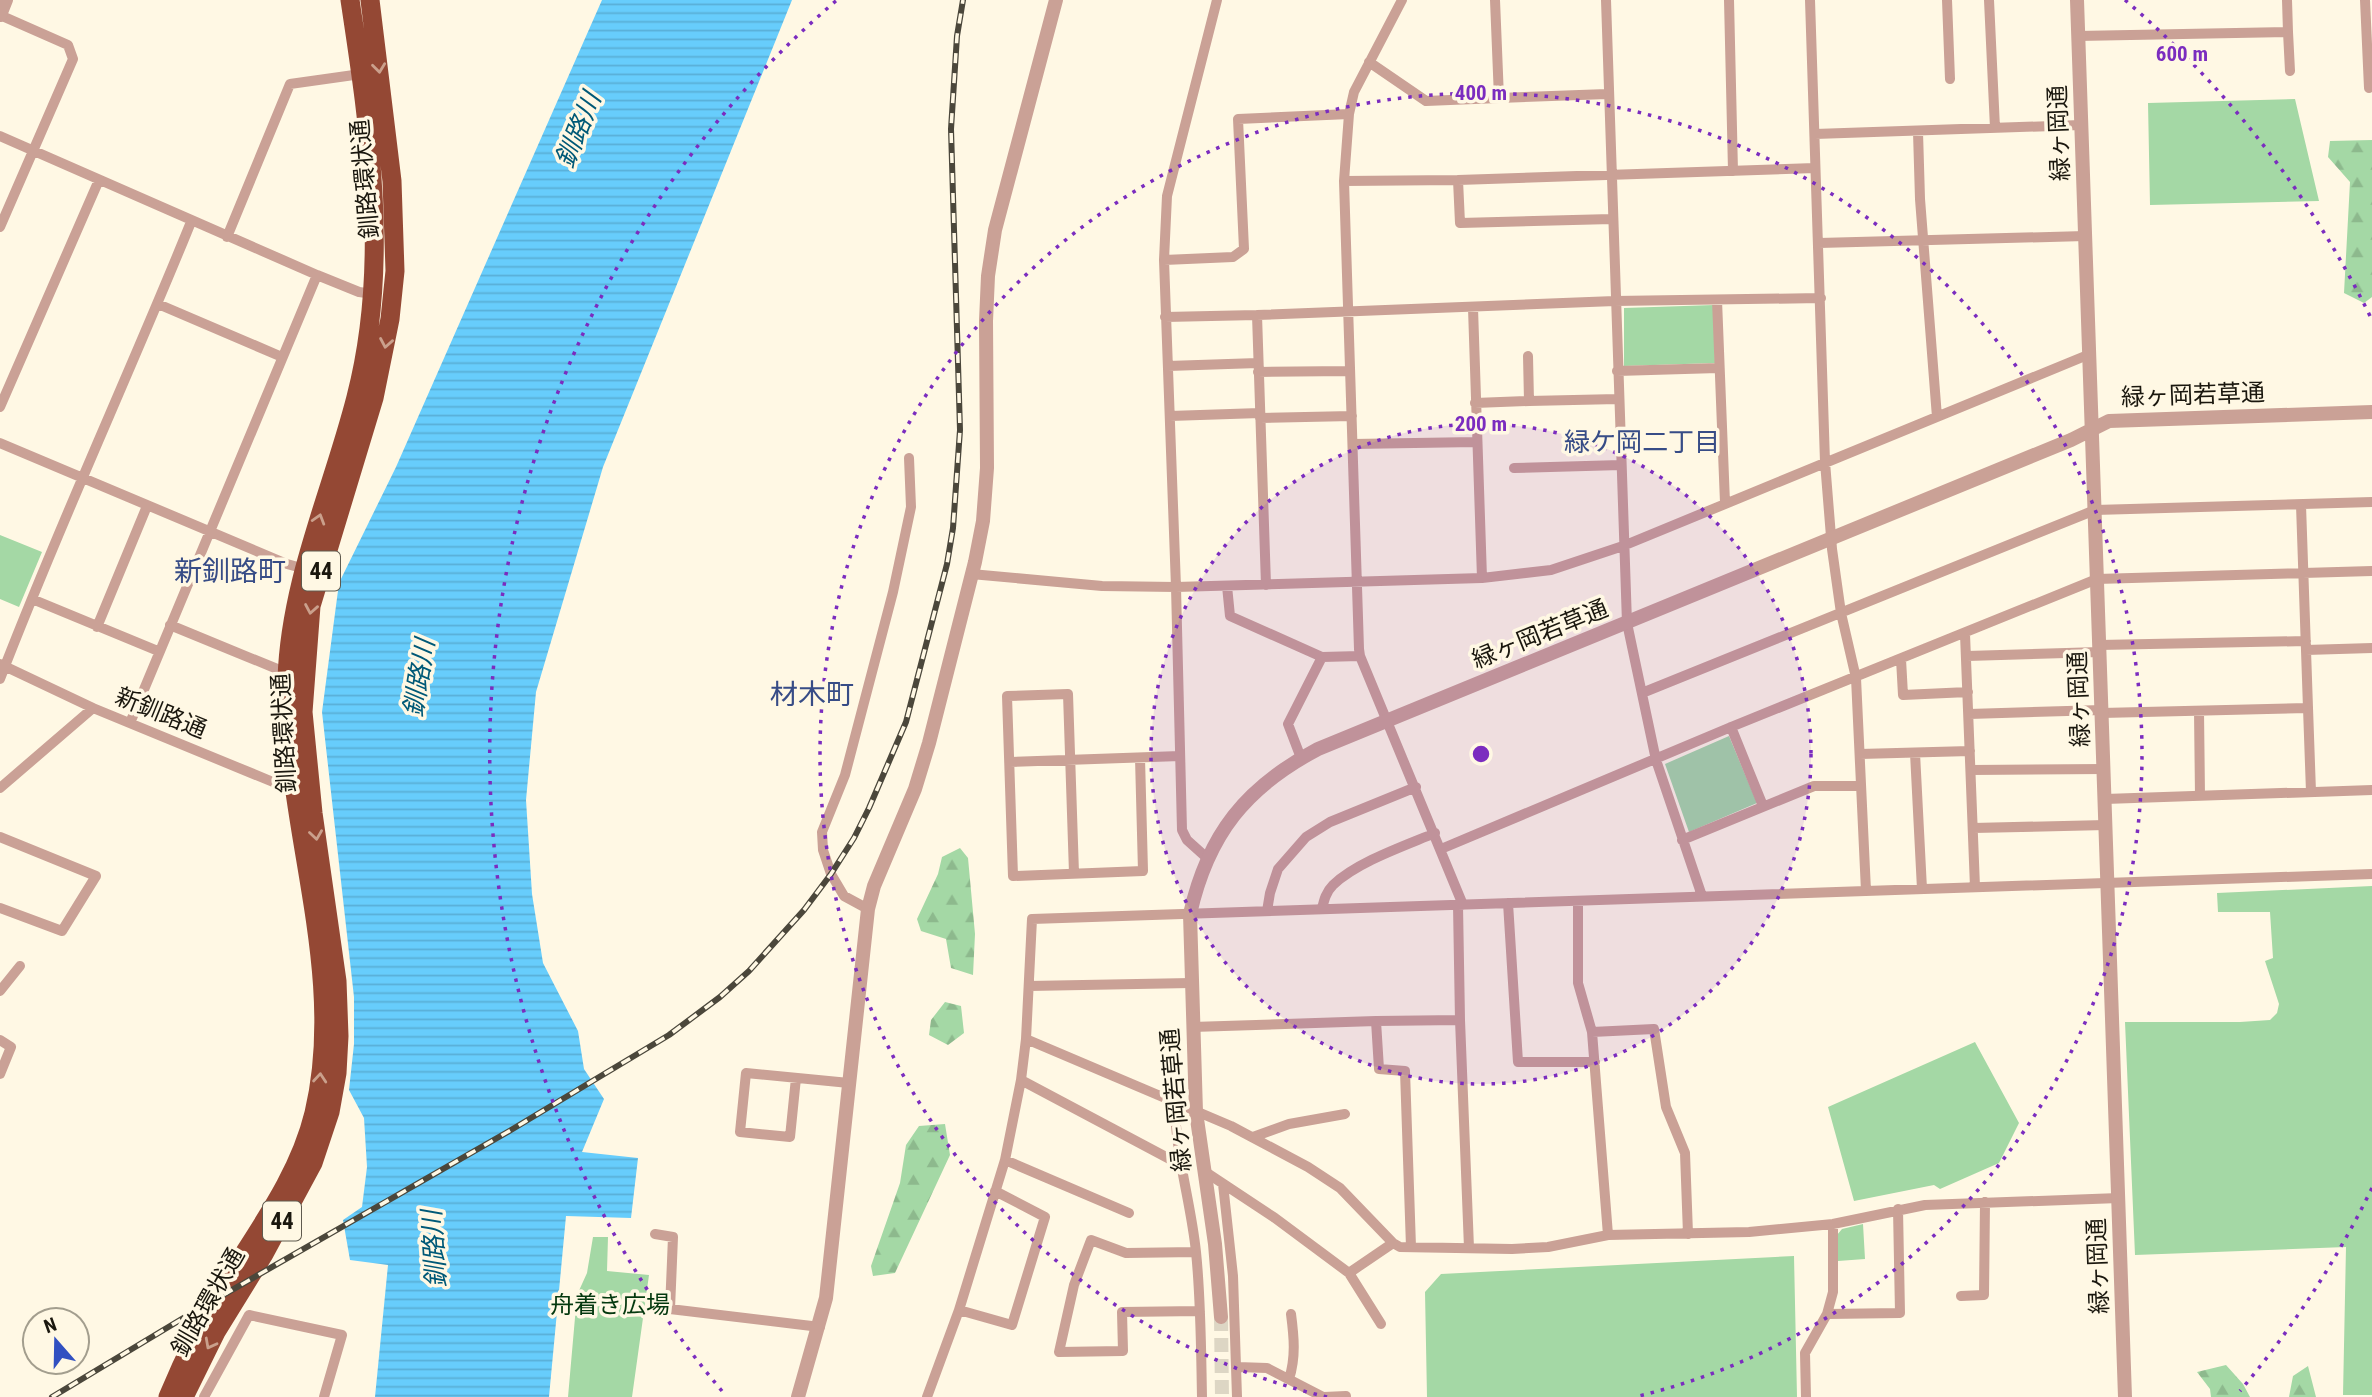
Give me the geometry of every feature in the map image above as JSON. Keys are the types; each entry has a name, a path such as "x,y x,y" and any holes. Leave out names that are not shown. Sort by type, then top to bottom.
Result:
{"highway":[{"name":"釧路環状通","path":"168,1397 198,1330 272,1210 290,1174 313,1118 318,1090 324,1010 301,778 311,606 374,398 388,332 376,229 373,173 350,0"},
{"name":"釧路環状通","path":"184,1397 216,1332 264,1254 313,1163 331,1112 339,1036 337,981 301,778 288,743 287,673 296,604 383,295 395,228 392,181 370,0"}],"street":[{"path":"0,227 73,59 68,45 0,15 6,0"},
{"path":"798,1397 827,1298 868,909 874,886 915,789 929,743 983,521 987,468 988,276 995,230 1056,0"},
{"path":"1207,858 1186,841 1182,830 1164,260 1167,196 1217,0"},
{"path":"1402,0 1354,92 1349,114 1344,181 1360,656 1435,833 1461,905 1460,1020 1469,1248"},
{"path":"1495,0 1499,97"},
{"path":"1605,0 1626,624 1656,760 1702,897"},
{"path":"1729,0 1733,172"},
{"path":"1810,0 1825,463 1841,613 1856,678 1866,891"},
{"path":"1947,0 1950,79"},
{"path":"1989,0 1995,128"},
{"name":"緑ヶ岡通","path":"2077,0 2125,1397"},
{"path":"2287,0 2290,71"},
{"path":"2365,0 2369,88"},
{"path":"2078,36 2288,32"},
{"path":"1369,62 1426,101 1607,94"},
{"path":"227,237 290,84 361,74"},
{"path":"1164,260 1233,257 1244,249 1238,120 1349,114"},
{"path":"1815,134 2081,125"},
{"path":"1918,132 1937,418"},
{"path":"0,136 317,275 359,292 383,295"},
{"path":"1344,181 1458,180 1815,168"},
{"path":"0,407 99,180"},
{"path":"1458,180 1460,223 1612,219"},
{"path":"0,679 2,665 191,222"},
{"path":"1819,243 2085,236"},
{"path":"130,723 317,275"},
{"path":"1165,317 1615,301 1821,298"},
{"path":"1717,300 1724,503"},
{"path":"158,304 282,357"},
{"path":"1473,307 1482,578"},
{"path":"1257,315 1266,585"},
{"path":"971,574 1102,586 1176,587 1482,578 1552,570 1623,546 2090,354"},
{"path":"1528,356 1530,401"},
{"path":"1168,366 1350,371"},
{"path":"1617,371 1718,368"},
{"path":"1475,403 1618,399"},
{"name":"緑ヶ岡若草通","path":"1221,1317 1219,1278 1196,1112 1189,914 1207,858 1228,820 1268,780 1301,758 2071,440 2109,421 2372,412"},
{"path":"1170,416 1352,416"},
{"path":"1353,444 1476,442"},
{"path":"0,443 287,564 305,569"},
{"path":"868,909 844,896 831,874 823,850 822,832 845,775 893,592 911,507 909,458"},
{"path":"1514,468 1621,465"},
{"path":"1642,694 2095,510 2372,502"},
{"path":"2301,505 2311,792"},
{"path":"97,627 147,506"},
{"path":"1441,849 1731,727 2096,579 2372,571"},
{"path":"1227,586 1230,615 1322,657 1360,656"},
{"path":"32,599 158,651"},
{"path":"170,625 287,673"},
{"path":"1965,634 1975,887"},
{"path":"1967,656 2099,648 2372,648"},
{"path":"1301,758 1288,724 1322,657"},
{"path":"1901,659 1903,695 1968,692"},
{"name":"新釧路通","path":"2,665 93,708 273,782 301,778"},
{"path":"1074,873 1068,694 1007,696 1013,876 1143,871 1140,758"},
{"path":"0,788 93,708"},
{"path":"1969,714 2308,708"},
{"path":"2199,711 2200,796"},
{"path":"1731,727 1763,806"},
{"path":"1860,754 1970,751"},
{"path":"1915,753 1922,889"},
{"path":"1010,762 1180,756"},
{"path":"1971,770 2104,769"},
{"path":"1682,840 1814,786 1861,786"},
{"path":"1267,911 1278,869 1307,837 1330,822 1416,787"},
{"path":"2105,799 2372,790"},
{"path":"1973,828 2106,825"},
{"path":"1322,909 1332,886 1350,873 1391,851 1435,833"},
{"path":"0,837 96,876 62,931 0,908"},
{"path":"927,1397 959,1310 1005,1160 1026,1040 1032,919 2372,874"},
{"path":"1578,901 1578,983 1592,1032 1608,1235"},
{"path":"1508,903 1518,1062 1595,1062"},
{"path":"0,991 20,965"},
{"path":"1029,986 1191,983"},
{"path":"1192,1027 1460,1020"},
{"path":"1376,1021 1379,1069 1405,1071 1411,1247"},
{"path":"1592,1032 1654,1028 1666,1107 1685,1153 1688,1234"},
{"path":"0,1040 11,1047 0,1074"},
{"path":"1026,1040 1253,1137 1308,1167 1340,1188 1400,1247 1548,1247 1608,1235 1749,1232 1833,1224 1925,1205 2119,1198"},
{"path":"796,1078 790,1137 740,1132 746,1073 849,1083"},
{"path":"1021,1080 1181,1165"},
{"path":"1175,1103 1181,1165 1196,1252 1202,1397"},
{"path":"1253,1137 1289,1124 1345,1114"},
{"path":"1005,1160 1129,1213"},
{"path":"1205,1171 1275,1218 1349,1273 1381,1324"},
{"path":"1223,1184 1231,1250 1237,1397"},
{"path":"959,1310 1012,1325 1045,1217 995,1191"},
{"path":"1961,1296 1984,1295 1985,1202"},
{"path":"1826,1314 1900,1312 1898,1209"},
{"path":"1806,1397 1805,1353 1826,1314 1833,1292 1833,1224"},
{"path":"655,1234 673,1237 670,1309 820,1326"},
{"path":"1196,1252 1126,1252 1091,1240 1073,1285 1059,1352 1123,1351 1122,1312 1200,1311"},
{"path":"1349,1273 1393,1243"},
{"path":"1289,1379 1293,1366 1294,1339 1291,1314"},
{"path":"204,1397 248,1315 342,1335 324,1397"},
{"path":"1237,1367 1267,1368 1323,1397 1346,1396"}],"green space":[{"path":"2295,99 2319,201 2150,205 2148,103"},
{"path":"2372,140 2372,297 2364,303 2344,293 2350,182 2328,157 2330,141"},
{"path":"1714,305 1715,363 1624,366 1624,308"},
{"path":"0,535 42,552 19,607 0,599"},
{"path":"1729,736 1757,803 1689,832 1665,764"},
{"path":"960,848 968,858 975,934 973,975 951,968 946,939 921,931 917,919 938,874 942,857"},
{"path":"2372,886 2372,1395 2343,1395 2346,1247 2135,1255 2125,1022 2240,1022 2270,1020 2277,1013 2279,1004 2265,961 2273,958 2270,912 2218,912 2217,893"},
{"path":"945,1002 961,1006 964,1033 948,1045 929,1035 931,1020"},
{"path":"1975,1042 2019,1123 1999,1163 1940,1189 1934,1185 1854,1201 1828,1107"},
{"path":"945,1124 950,1155 895,1273 873,1276 871,1266 900,1183 906,1145 919,1126"},
{"path":"1863,1224 1865,1259 1838,1261 1837,1235 1842,1229"},
{"name":"舟着き広場","path":"593,1237 608,1237 607,1271 649,1275 632,1397 568,1397 577,1295 587,1273"},
{"path":"1794,1256 1797,1397 1427,1397 1425,1292 1441,1274"},
{"path":"2226,1365 2243,1384 2250,1397 2211,1397 2210,1389 2197,1372"},
{"path":"2308,1366 2316,1397 2289,1397 2293,1376"}],"water":[{"name":"釧路川","path":"602,0 792,0 603,467 536,692 526,800 532,894 543,963 578,1031 584,1069 604,1099 582,1152 638,1158 631,1218 566,1216 549,1397 375,1397 388,1265 350,1260 343,1220 362,1207 367,1167 364,1118 349,1090 354,1044 354,997 322,712 339,583 396,467"}],"tunnel":[{"path":"1221,1317 1222,1397"}],"railway":[{"path":"52,1397 669,1035 720,997 749,971 804,910 831,874 869,808 906,722 947,564 953,528 960,430 951,129 957,36 963,0"}],"district":[{"name":"緑ケ岡二丁目","path":"1642,442"},
{"name":"新釧路町","path":"230,571"},
{"name":"材木町","path":"812,694"}]}
